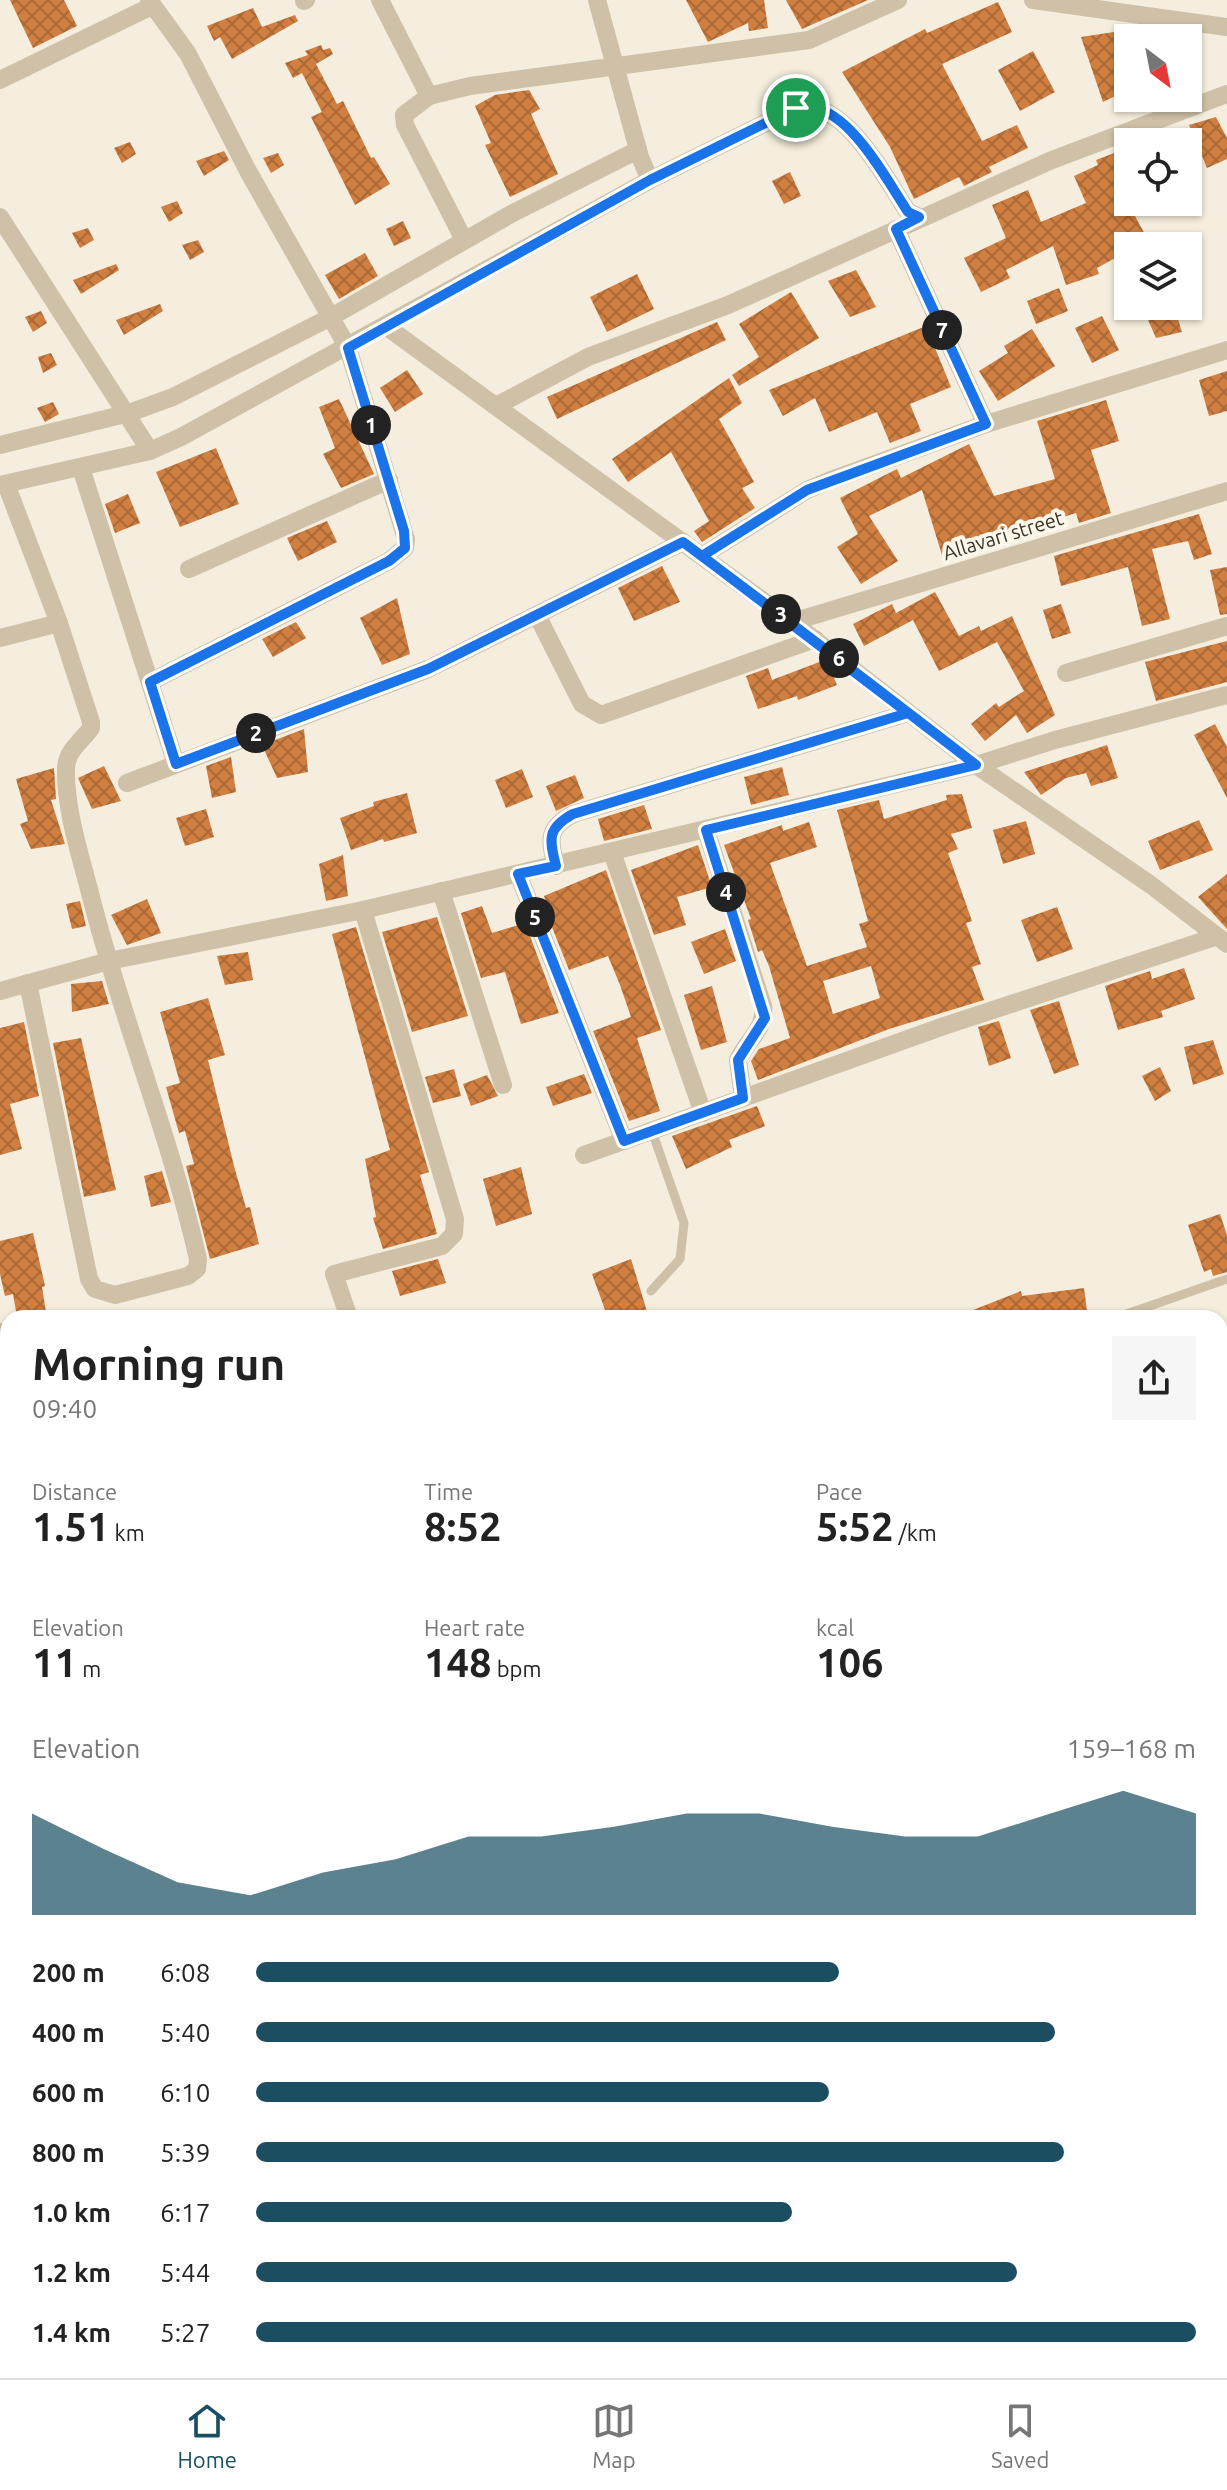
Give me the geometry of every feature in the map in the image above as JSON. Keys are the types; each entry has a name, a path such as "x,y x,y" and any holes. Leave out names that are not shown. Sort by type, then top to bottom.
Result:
{"street":[{"path":"380,0 429,96"},
{"path":"597,0 644,164"},
{"path":"464,240 405,125 404,115 429,96 470,86 616,64 818,38 898,0"},
{"path":"1033,0 1227,27"},
{"path":"0,80 150,3 188,54 248,171 339,332 406,539 399,555 150,682"},
{"path":"496,406 580,361 728,305 919,217 938,214 1052,160 1227,94"},
{"path":"28,983 89,1279 95,1289 115,1295 188,1276 197,1269 198,1259 180,1180 109,961 77,843 66,766 69,753 91,728 91,722 59,623 3,485 81,468 147,445 339,332 464,240 644,164 811,104 835,115 850,130 908,212 919,217"},
{"path":"0,445 130,416 339,332 387,327 644,164"},
{"path":"0,217 147,445"},
{"path":"896,229 986,424"},
{"path":"387,327 815,639 976,765 1151,885 1224,942"},
{"path":"702,556 807,490 986,424 1227,350"},
{"path":"81,468 176,764"},
{"path":"189,569 389,480"},
{"name":"Allavari street","path":"792,622 1227,491"},
{"path":"127,783 408,677 538,617 683,542"},
{"path":"538,617 582,704 601,715 815,639"},
{"path":"0,638 59,623"},
{"path":"1066,673 1227,626"},
{"path":"0,991 109,961 363,910 976,765 1055,740 1227,695"},
{"path":"556,866 549,835 552,827 573,814 908,713"},
{"path":"706,830 765,1018 738,1060 743,1098"},
{"path":"612,852 703,1113"},
{"path":"518,874 624,1141"},
{"path":"441,891 503,1085"},
{"path":"346,1310 334,1274 442,1246 454,1234 455,1219 363,910"},
{"path":"584,1155 944,1026 1224,942"}],"lane":[{"path":"651,1291 680,1259 684,1223 652,1131"},
{"path":"1138,1310 1227,1279"}],"building":[{"path":"10,0 64,0 77,26 33,48"},
{"path":"686,0 764,0 768,28 749,31 748,23 708,42"},
{"path":"786,0 868,0 802,29"},
{"path":"998,2 1012,32 942,64 982,141 1017,125 1028,148 989,167 992,172 964,186 959,177 914,199 890,147 842,72 925,29 927,33"},
{"path":"253,8 262,27 295,15 298,21 232,59 220,37 214,41 207,26"},
{"path":"1114,32 1114,97 1103,102 1081,37"},
{"path":"321,45 323,50 330,48 333,54 316,64 337,104 343,101 371,158 374,157 390,184 355,205 311,117 322,112 302,73 293,78 285,63 308,55 305,51"},
{"path":"1033,51 1055,92 1020,111 998,70"},
{"path":"529,90 540,109 531,114 558,174 510,197 485,145 491,143 475,106 495,95"},
{"path":"1216,117 1227,138 1227,159 1207,168 1202,156 1202,128 1190,128 1189,125"},
{"path":"130,142 136,154 122,163 114,148"},
{"path":"224,151 229,160 204,176 196,161"},
{"path":"278,153 284,165 271,173 263,158"},
{"path":"1114,153 1114,216 1135,216 1144,232 1114,232 1114,259 1097,268 1099,274 1066,285 1053,246 1006,270 1010,278 981,292 964,258 1006,238 992,205 1028,190 1041,222 1086,203 1074,176 1098,165 1096,160"},
{"path":"790,172 801,196 784,204 772,181"},
{"path":"177,201 183,213 169,222 161,207"},
{"path":"403,221 411,238 394,246 386,229"},
{"path":"88,228 94,240 80,248 72,233"},
{"path":"198,240 204,252 190,260 182,245"},
{"path":"365,253 378,276 339,299 325,275"},
{"path":"116,264 119,270 81,294 73,280"},
{"path":"856,270 876,307 850,317 828,281"},
{"path":"637,274 654,309 607,332 590,297"},
{"path":"1059,288 1068,311 1036,324 1027,301"},
{"path":"791,292 819,338 739,386 732,375 759,357 739,324"},
{"path":"160,304 163,311 124,335 116,320"},
{"path":"41,311 47,323 33,332 25,317"},
{"path":"1102,316 1119,350 1092,363 1075,328"},
{"path":"1148,320 1178,320 1182,332 1156,338"},
{"path":"717,322 726,340 557,419 547,397"},
{"path":"926,326 951,387 910,404 921,431 890,443 877,412 829,432 815,398 783,416 769,390"},
{"path":"1032,329 1055,366 998,401 979,371 1008,353 1004,346"},
{"path":"51,353 57,365 43,373 38,357"},
{"path":"407,370 423,394 395,412 380,388"},
{"path":"1227,371 1227,411 1209,416 1199,380"},
{"path":"729,378 742,403 719,419 754,482 742,488 755,508 702,542 694,531 709,521 671,452 628,482 612,459"},
{"path":"339,399 374,474 341,488 323,454 335,448 319,407"},
{"path":"1106,400 1119,441 1091,450 1111,513 1079,523 1076,513 942,555 922,490 869,516 898,561 861,584 837,547 858,534 840,498 897,469 901,478 969,444 994,496 1055,479 1037,421"},
{"path":"53,402 59,414 45,422 37,408"},
{"path":"216,448 239,504 180,527 156,472"},
{"path":"128,494 140,523 115,533 105,504"},
{"path":"1199,514 1212,554 1194,560 1188,541 1152,549 1170,619 1142,626 1128,567 1061,586 1054,556"},
{"path":"327,521 337,542 298,561 287,538"},
{"path":"662,566 680,602 634,621 618,588"},
{"path":"1227,567 1227,614 1220,615 1210,570"},
{"path":"935,592 959,636 979,626 981,631 1012,616 1055,715 1027,733 1016,715 985,741 971,724 996,703 999,707 1024,691 997,642 939,671 913,620 864,646 853,624 892,604 896,613"},
{"path":"397,598 410,654 382,665 360,618"},
{"path":"1061,604 1071,633 1052,639 1043,610"},
{"path":"296,622 306,638 273,657 262,639"},
{"path":"1227,641 1227,682 1156,701 1145,662"},
{"path":"822,661 829,666 837,685 798,700 797,696 758,709 746,676 768,668 772,680"},
{"path":"1215,724 1227,747 1227,798 1194,735"},
{"path":"304,729 308,772 277,778 262,745"},
{"path":"1107,745 1118,778 1091,786 1086,773 1066,778 1041,795 1024,772"},
{"path":"231,757 236,792 212,798 206,766"},
{"path":"104,766 121,801 92,809 78,778"},
{"path":"782,767 789,795 751,805 744,777"},
{"path":"54,768 56,799 51,800 65,844 31,849 20,824 28,821 16,779"},
{"path":"522,769 533,797 506,808 495,780"},
{"path":"575,775 584,798 556,811 546,786"},
{"path":"407,793 417,833 384,842 383,839 351,850 340,818 374,806 373,802"},
{"path":"962,794 972,828 951,834 958,849 948,853 972,921 966,923 981,964 972,967 984,1000 889,1029 758,1080 751,1061 759,1049 790,1038 769,966 762,950 758,952 748,920 751,919 724,845 782,825 783,831 809,822 817,847 770,863 807,966 867,947 859,924 868,921 837,810 879,800 884,819 947,800 946,795","holes":["871,966 880,998 833,1014 823,981"]},
{"path":"644,805 652,829 604,841 598,819"},
{"path":"206,809 214,837 185,846 176,818"},
{"path":"1199,820 1213,850 1160,870 1148,841"},
{"path":"1026,821 1035,854 1003,864 993,830"},
{"path":"698,845 712,887 677,897 686,925 654,935 631,870"},
{"path":"343,855 348,896 326,901 319,864"},
{"path":"606,870 661,1030 637,1038 660,1111 629,1121 593,1031 631,1017 620,985 608,956 569,970 548,917 551,916 544,896"},
{"path":"1227,874 1227,929 1198,897"},
{"path":"147,899 161,933 127,945 111,915"},
{"path":"80,901 86,926 72,929 66,904"},
{"path":"482,906 492,933 525,923 559,1013 521,1024 505,972 481,978 461,913"},
{"path":"1057,907 1073,949 1037,962 1021,920"},
{"path":"437,917 468,1016 412,1032 382,932"},
{"path":"356,927 429,1172 420,1175 437,1234 383,1249 373,1218 376,1217 365,1159 390,1150 332,934"},
{"path":"725,929 736,961 704,974 691,942"},
{"path":"248,952 253,980 225,985 217,956"},
{"path":"1184,968 1195,999 1161,1011 1163,1017 1118,1030 1105,986 1150,971 1152,979"},
{"path":"102,981 109,1004 72,1012 71,984"},
{"path":"712,986 727,1042 701,1050 684,995"},
{"path":"208,998 225,1055 208,1060 234,1166 246,1208 250,1207 259,1244 210,1259 186,1166 194,1164 185,1131 179,1133 166,1087 180,1083 160,1012"},
{"path":"1059,1001 1079,1065 1054,1074 1030,1010"},
{"path":"999,1021 1011,1058 989,1066 978,1027"},
{"path":"24,1022 39,1096 10,1104 22,1149 0,1155 0,1028"},
{"path":"81,1038 116,1190 84,1197 53,1043"},
{"path":"1213,1040 1224,1074 1193,1085 1184,1047"},
{"path":"1160,1067 1171,1091 1155,1101 1142,1076"},
{"path":"454,1069 461,1096 433,1103 425,1077"},
{"path":"584,1074 592,1093 553,1106 546,1087"},
{"path":"487,1075 498,1096 471,1106 463,1084"},
{"path":"757,1106 765,1126 729,1140 732,1147 686,1169 672,1136"},
{"path":"521,1167 532,1214 496,1226 483,1179"},
{"path":"162,1171 171,1202 151,1207 144,1176"},
{"path":"1220,1214 1227,1235 1227,1272 1213,1276 1211,1269 1204,1272 1188,1225"},
{"path":"33,1233 45,1286 42,1287 46,1310 16,1310 13,1294 5,1296 0,1274 0,1241"},
{"path":"438,1259 446,1283 400,1296 392,1271"},
{"path":"631,1259 647,1310 605,1310 592,1274"},
{"path":"1084,1288 1087,1310 973,1310 1021,1291 1022,1296"}],"route":[{"path":"796,108 650,180 348,348 404,531 405,548 389,561 150,682 176,764 428,669 538,617 683,542 702,556 792,622 908,713 976,765 706,830 765,1018 738,1060 737,1073 743,1098 624,1141 518,874 556,866 549,835 552,827 573,814 908,713 815,639 792,622 702,556 807,490 986,424 896,229 919,217 908,212 858,138 835,115 811,104 796,108"}]}
